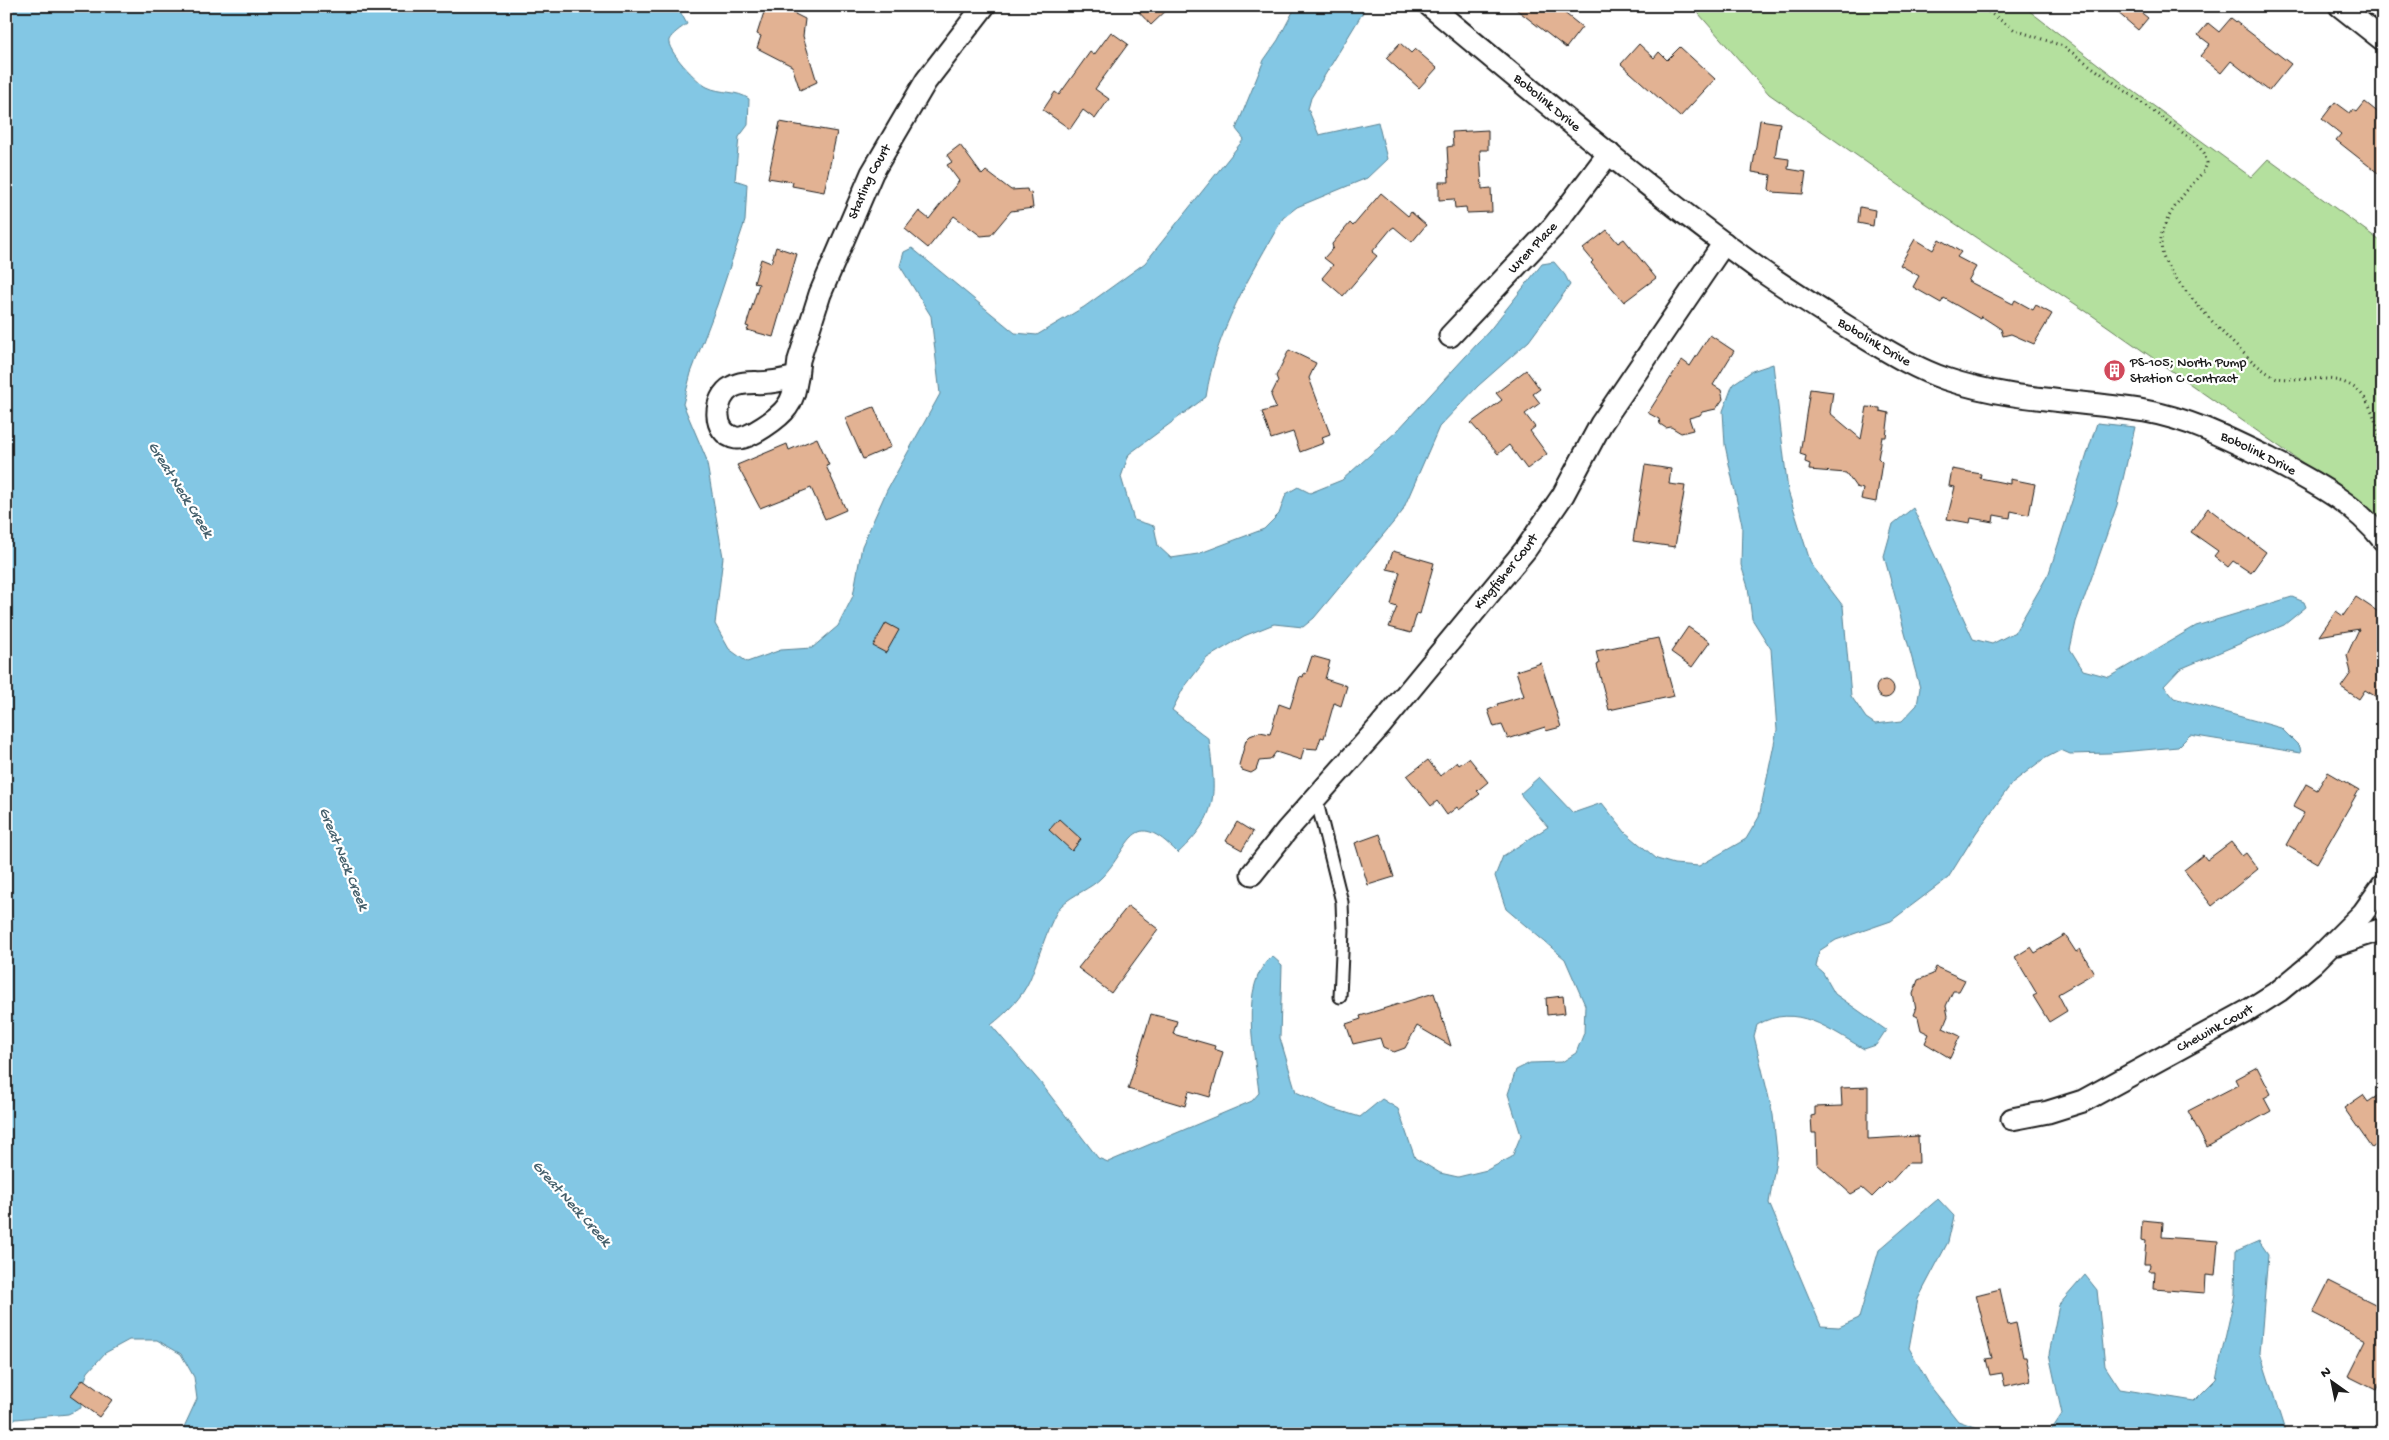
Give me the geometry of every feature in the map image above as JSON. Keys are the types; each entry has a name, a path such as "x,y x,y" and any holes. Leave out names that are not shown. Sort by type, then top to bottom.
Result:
{"street":[{"name":"Starling Court","path":"796,377 799,360 820,294 872,173 926,81 984,6"},
{"name":"Bobolink Drive","path":"1430,6 1609,153 1724,243 1801,299 1906,362 1946,379 1988,391 2043,401 2144,411 2182,420 2218,433 2329,491 2355,511 2383,540"},
{"path":"2340,6 2383,40"},
{"name":"Wren Place","path":"1450,336 1552,227 1609,153"},
{"name":"Kingfisher Court","path":"1252,874 1494,591 1526,549 1563,495 1601,424 1724,243"},
{"name":"Chewink Court","path":"2012,1119 2048,1112 2091,1096 2246,1012 2279,991 2330,947 2363,913 2383,885"},
{"path":"2330,947 2354,936 2383,928"}],"lane":[{"path":"1316,798 1342,902 1344,931 1340,997"}],"path":[{"path":"1980,6 2015,30 2063,46 2192,140 2204,153 2207,163 2204,170 2164,226 2161,242 2164,259 2174,276 2256,366 2278,378 2322,379 2344,382 2355,388 2366,400 2373,415 2383,450"}],"green space":[{"path":"1692,6 2023,6 2125,85 2251,177 2268,159 2383,243 2383,523 2350,496 2093,316 1923,202 1769,94"}],"water":[{"name":"Great Neck Creek","path":"6,6 677,6 687,24 674,33 669,40 669,45 677,58 690,73 707,87 718,91 739,94 749,99 748,125 739,137 735,180 747,184 745,221 717,305 691,373 683,404 706,458 723,557 715,624 729,649 747,662 781,650 812,648 838,626 853,596 862,546 887,490 940,394 931,316 900,266 904,252 912,248 1015,333 1037,335 1084,307 1145,263 1244,139 1236,129 1264,60 1278,40 1296,6 1365,6 1311,98 1308,109 1319,135 1378,122 1387,159 1367,178 1297,207 1283,218 1247,282 1226,326 1211,372 1206,397 1129,454 1121,477 1134,520 1154,526 1158,546 1171,558 1198,554 1264,529 1279,514 1286,494 1298,487 1310,493 1342,480 1397,431 1489,331 1542,264 1554,262 1565,275 1570,285 1529,341 1478,386 1439,427 1402,512 1314,618 1303,627 1274,624 1244,636 1207,658 1183,689 1172,710 1209,739 1213,774 1212,801 1202,826 1178,853 1151,832 1141,831 1134,835 1102,877 1061,906 1048,930 1033,972 1023,993 991,1025 1040,1082 1098,1158 1108,1162 1252,1101 1259,1093 1252,1040 1252,1002 1255,984 1262,969 1272,956 1282,965 1280,1038 1296,1092 1331,1108 1360,1117 1382,1099 1398,1109 1415,1158 1440,1173 1458,1177 1487,1170 1512,1157 1521,1135 1508,1094 1516,1070 1530,1063 1562,1062 1576,1053 1584,1033 1585,1005 1565,959 1506,909 1495,876 1503,856 1548,827 1520,794 1539,777 1573,813 1602,803 1625,832 1657,859 1674,864 1699,866 1746,839 1759,817 1777,730 1771,649 1752,619 1748,587 1741,565 1742,525 1725,445 1723,411 1733,384 1752,371 1773,364 1788,491 1811,564 1843,606 1851,696 1866,718 1875,724 1902,721 1917,705 1920,688 1884,556 1893,524 1913,508 1973,639 1992,644 2015,632 2049,573 2097,423 2135,427 2117,505 2076,622 2070,649 2083,670 2109,677 2196,626 2292,597 2304,602 2306,607 2284,625 2180,669 2164,686 2174,698 2281,728 2300,747 2301,753 2190,735 2178,747 2109,753 2070,754 2061,750 2042,760 2012,783 1976,833 1948,878 1891,921 1836,940 1819,951 1816,967 1823,973 1835,994 1886,1030 1876,1045 1864,1049 1825,1027 1799,1017 1785,1016 1771,1019 1757,1025 1754,1036 1773,1115 1777,1153 1769,1203 1821,1326 1839,1327 1859,1318 1879,1250 1938,1199 1954,1216 1948,1242 1918,1299 1909,1348 1930,1386 1958,1421 1995,1434 189,1434 184,1427 197,1399 194,1377 181,1354 157,1340 129,1340 105,1353 88,1372 80,1392 81,1408 68,1414 6,1420"},
{"path":"2259,1241 2268,1254 2260,1353 2286,1434 2045,1434 2050,1432 2062,1414 2049,1354 2059,1305 2085,1275 2097,1290 2105,1366 2120,1389 2194,1401 2216,1379 2235,1294 2236,1251"}],"building":[{"path":"766,6 787,6 796,9 795,14 805,19 803,36 817,82 800,90 792,66 757,48 761,36 757,34"},
{"path":"1133,6 1171,6 1151,25"},
{"path":"1512,6 1551,6 1560,13 1562,11 1582,27 1566,48"},
{"path":"2110,6 2133,6 2148,18 2138,30"},
{"path":"2231,18 2291,64 2269,91 2231,61 2221,73 2200,56 2210,44 2198,35 2208,23 2219,32"},
{"path":"1111,32 1128,44 1095,89 1109,99 1095,119 1083,110 1070,129 1043,110 1055,92 1059,95 1090,52 1094,55"},
{"path":"1400,43 1411,53 1415,49 1437,68 1419,88 1386,58"},
{"path":"1639,44 1654,58 1659,52 1667,60 1680,47 1715,79 1680,117 1621,64"},
{"path":"2335,102 2350,113 2353,109 2357,112 2365,102 2380,114 2376,120 2383,125 2383,177 2336,140 2341,134 2322,119"},
{"path":"1760,120 1780,123 1775,157 1789,159 1788,169 1806,172 1803,194 1772,192 1769,189 1771,175 1752,172"},
{"path":"780,122 837,132 824,192 792,186 793,182 768,178"},
{"path":"1488,130 1488,150 1480,150 1482,189 1491,188 1492,212 1467,213 1466,207 1455,208 1454,199 1439,200 1439,182 1449,182 1447,147 1453,146 1452,132"},
{"path":"960,145 982,175 986,171 1011,190 1027,189 1028,193 1031,192 1033,208 1011,211 991,235 981,236 954,216 928,248 905,229 919,211 929,219 959,181 947,165 952,162 947,155"},
{"path":"1381,193 1408,216 1411,212 1426,225 1412,242 1394,227 1391,229 1372,252 1377,256 1343,296 1322,278 1333,265 1324,258 1333,248 1332,244 1350,223 1353,226"},
{"path":"1860,207 1875,210 1873,226 1858,223"},
{"path":"1607,230 1618,243 1624,239 1656,278 1624,302 1591,263 1593,261 1583,249"},
{"path":"1915,239 1933,250 1939,239 1961,252 1957,257 1976,267 1968,281 2013,304 2015,300 2033,310 2036,305 2052,314 2034,344 2011,334 2003,336 2001,329 1981,316 1980,319 1944,298 1941,303 1913,287 1919,276 1900,265"},
{"path":"776,247 797,254 773,337 747,330 749,327 746,326 759,284 754,283 761,259 771,263"},
{"path":"1710,335 1734,351 1713,385 1721,390 1723,399 1716,409 1702,412 1700,415 1689,418 1693,430 1681,433 1671,427 1666,428 1660,424 1659,419 1648,413 1682,360 1690,366"},
{"path":"1289,350 1316,363 1309,378 1330,434 1322,437 1324,443 1300,452 1293,432 1271,439 1262,412 1276,408 1271,395 1278,381 1276,376"},
{"path":"1526,370 1540,389 1533,394 1540,403 1525,414 1535,427 1530,431 1547,454 1527,469 1509,445 1498,454 1471,423 1502,400 1496,393"},
{"path":"1810,389 1833,392 1830,413 1861,439 1867,407 1880,408 1880,411 1889,413 1886,437 1882,437 1878,458 1882,462 1876,502 1861,499 1863,489 1856,487 1846,473 1809,470 1810,464 1805,462 1806,456 1800,454"},
{"path":"874,407 891,447 863,459 845,418"},
{"path":"817,438 829,465 826,466 846,510 825,519 811,488 760,508 737,465 787,444 789,450"},
{"path":"1645,465 1671,469 1669,484 1685,486 1675,547 1633,541"},
{"path":"1952,469 1981,474 1980,478 2010,484 2010,479 2035,484 2029,515 2011,511 2010,518 1994,515 1993,522 1971,518 1970,523 1947,519 1955,487 1949,486"},
{"path":"2208,508 2266,552 2251,573 2233,561 2228,567 2214,556 2218,551 2191,532"},
{"path":"1393,551 1434,563 1420,614 1417,613 1411,633 1389,627 1397,607 1391,605 1400,572 1387,569"},
{"path":"2356,597 2383,615 2383,631 2376,641 2383,664 2383,701 2365,690 2359,699 2341,687 2351,673 2347,655 2359,629 2319,636 2336,611 2343,616"},
{"path":"886,623 899,630 886,653 873,646"},
{"path":"1688,627 1710,642 1692,667 1671,652"},
{"path":"1658,638 1674,696 1609,710 1597,665 1599,664 1596,651"},
{"path":"1312,656 1330,661 1325,679 1347,686 1341,706 1334,703 1324,738 1321,737 1317,749 1304,748 1301,760 1276,752 1270,760 1259,761 1256,770 1251,773 1242,770 1239,765 1246,740 1260,732 1270,734 1279,704 1290,708 1300,676 1303,677 1304,673 1306,674"},
{"path":"1541,663 1561,727 1546,731 1545,727 1508,739 1502,725 1494,727 1488,710 1498,706 1497,704 1524,696 1516,671"},
{"path":"1885,680 1891,683 1894,689 1891,695 1885,698 1879,695 1876,689 1879,683"},
{"path":"1469,758 1488,782 1477,791 1480,794 1459,810 1457,807 1447,815 1437,801 1431,806 1407,776 1428,760 1440,776 1457,762 1459,765"},
{"path":"2328,772 2359,790 2317,863 2286,845 2304,813 2293,807 2306,784 2317,790"},
{"path":"1059,819 1081,839 1072,851 1049,830"},
{"path":"1237,822 1253,832 1242,850 1226,841"},
{"path":"1380,834 1394,877 1368,885 1355,843"},
{"path":"2231,842 2242,856 2246,853 2258,869 2212,906 2184,870 2203,855 2207,860"},
{"path":"1128,906 1158,929 1111,993 1078,968"},
{"path":"2065,935 2076,952 2080,949 2094,973 2058,994 2067,1011 2049,1022 2033,996 2037,994 2015,957 2031,947 2035,953"},
{"path":"1936,967 1965,980 1959,991 1953,991 1946,1006 1948,1016 1943,1028 1960,1036 1950,1058 1925,1043 1929,1034 1921,1030 1918,1017 1914,1015 1916,1010 1913,994 1918,980 1933,974"},
{"path":"1434,993 1451,1046 1417,1026 1405,1048 1394,1052 1383,1047 1380,1038 1353,1044 1346,1024 1361,1019 1360,1016"},
{"path":"1563,996 1565,1013 1547,1015 1546,998"},
{"path":"1151,1014 1177,1021 1173,1034 1215,1046 1214,1049 1223,1052 1210,1097 1189,1091 1185,1106 1128,1089"},
{"path":"2257,1067 2271,1094 2264,1098 2271,1111 2207,1147 2188,1111 2238,1085 2235,1079"},
{"path":"1868,1087 1868,1139 1918,1136 1919,1163 1908,1163 1889,1184 1887,1182 1872,1197 1862,1188 1851,1194 1817,1164 1816,1133 1812,1133 1811,1116 1815,1115 1815,1107 1842,1106 1841,1088"},
{"path":"2383,1092 2383,1140 2372,1148 2344,1108 2363,1095 2368,1102"},
{"path":"2142,1220 2163,1222 2162,1237 2218,1241 2215,1276 2206,1275 2205,1293 2154,1289 2155,1271 2149,1271 2150,1264 2144,1264 2146,1241 2141,1240"},
{"path":"2329,1281 2383,1308 2383,1377 2376,1390 2348,1376 2366,1340 2313,1313"},
{"path":"2000,1289 2008,1325 2016,1323 2023,1357 2026,1357 2031,1380 2005,1386 2002,1373 1990,1375 1986,1359 1992,1358 1976,1295"},
{"path":"83,1379 112,1400 99,1417 70,1396"}],"place":[{"name":"PS-105; North Pump Station C Contract","path":"2114,371"}]}
